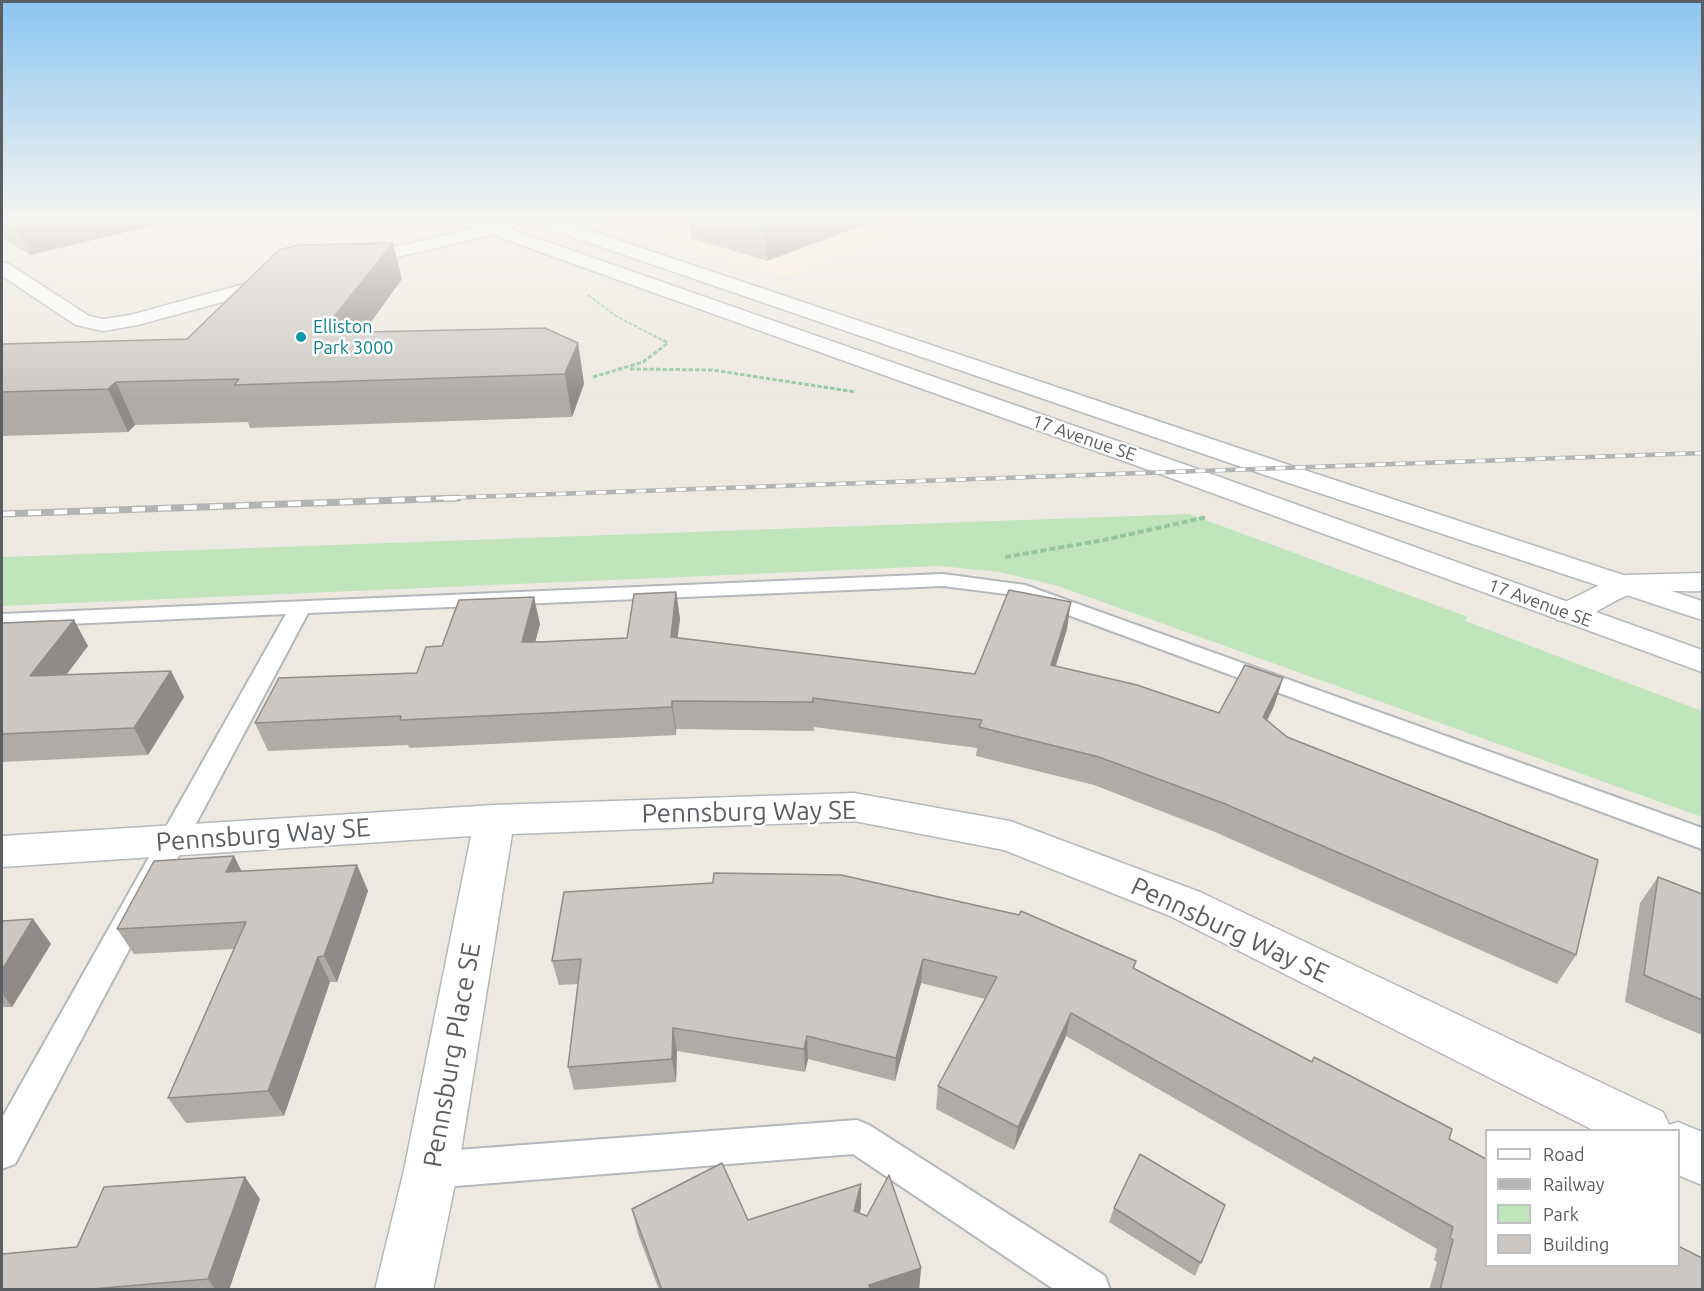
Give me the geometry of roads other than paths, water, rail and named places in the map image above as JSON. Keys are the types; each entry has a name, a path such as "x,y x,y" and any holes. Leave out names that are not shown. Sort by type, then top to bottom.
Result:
{"main road":[{"path":"18,278 83,321 103,325 131,321 288,278"},
{"name":"17 Avenue SE","path":"641,278 1702,662"},
{"name":"17 Avenue SE","path":"712,278 1271,468 1702,610"},
{"path":"1568,614 1627,584 1702,582"},
{"name":"Pennsburg Way SE","path":"2,852 494,820 854,807 1010,836 1185,904 1641,1129"},
{"name":"Pennsburg Place SE","path":"404,1290 431,1170 494,820"},
{"path":"1680,1148 1702,1159"}],"lane":[{"path":"2,620 943,580 1018,589 1702,839"},
{"path":"2,1152 300,608"},
{"path":"431,1170 857,1137 1090,1290"}],"railway":[{"path":"416,499 1702,453"},
{"path":"2,514 458,498"}],"place":[{"name":"Elliston Park 3000","path":"301,337"}]}
